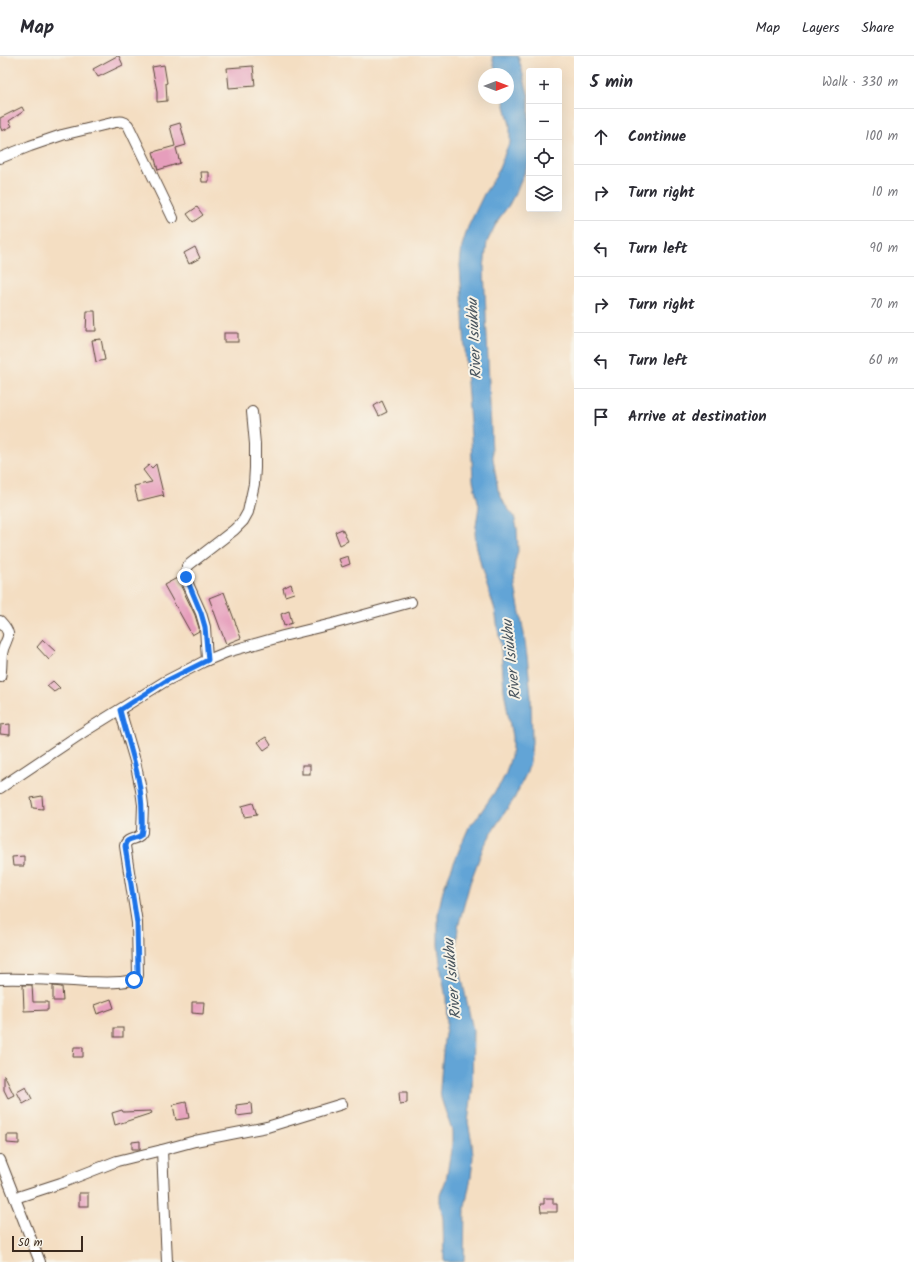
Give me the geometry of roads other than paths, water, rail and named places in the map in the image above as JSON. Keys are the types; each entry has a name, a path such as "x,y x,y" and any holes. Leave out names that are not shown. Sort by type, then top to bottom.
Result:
{"street":[{"path":"0,158 30,146 62,136 116,122 126,122 173,218"},
{"path":"208,660 205,627 201,613 188,584 186,570 190,564 234,530 243,521 248,512 254,484 255,468 255,444 252,412"},
{"path":"0,788 82,733 164,682 208,660 227,652 283,636 411,602"},
{"path":"0,622 6,628 9,636 3,650 0,677"},
{"path":"0,979 18,978 119,982 132,980 138,975 137,923 125,842 141,835 142,805 135,761 120,710"},
{"path":"15,1198 117,1161 195,1141 267,1127 342,1104"},
{"path":"162,1150 167,1262"},
{"path":"0,1160 40,1262"}],"water":[{"name":"River Isiukhu","path":"492,56 518,56 526,86 526,169 509,205 498,220 487,242 484,268 492,452 498,490 505,505 514,516 517,528 518,551 515,562 514,576 528,665 531,696 532,742 530,762 527,772 514,799 483,848 470,883 458,927 456,951 473,1030 472,1092 468,1122 473,1157 465,1207 464,1262 444,1262 443,1219 440,1195 446,1180 452,1144 452,1131 441,1098 440,1088 447,1023 446,998 438,945 438,914 443,890 469,827 501,783 506,773 512,747 512,737 504,690 501,648 495,610 483,574 476,544 475,533 479,506 473,480 460,265 462,246 468,227 484,194 496,176 510,143 510,125 505,104 514,104 514,68 495,68"}]}
